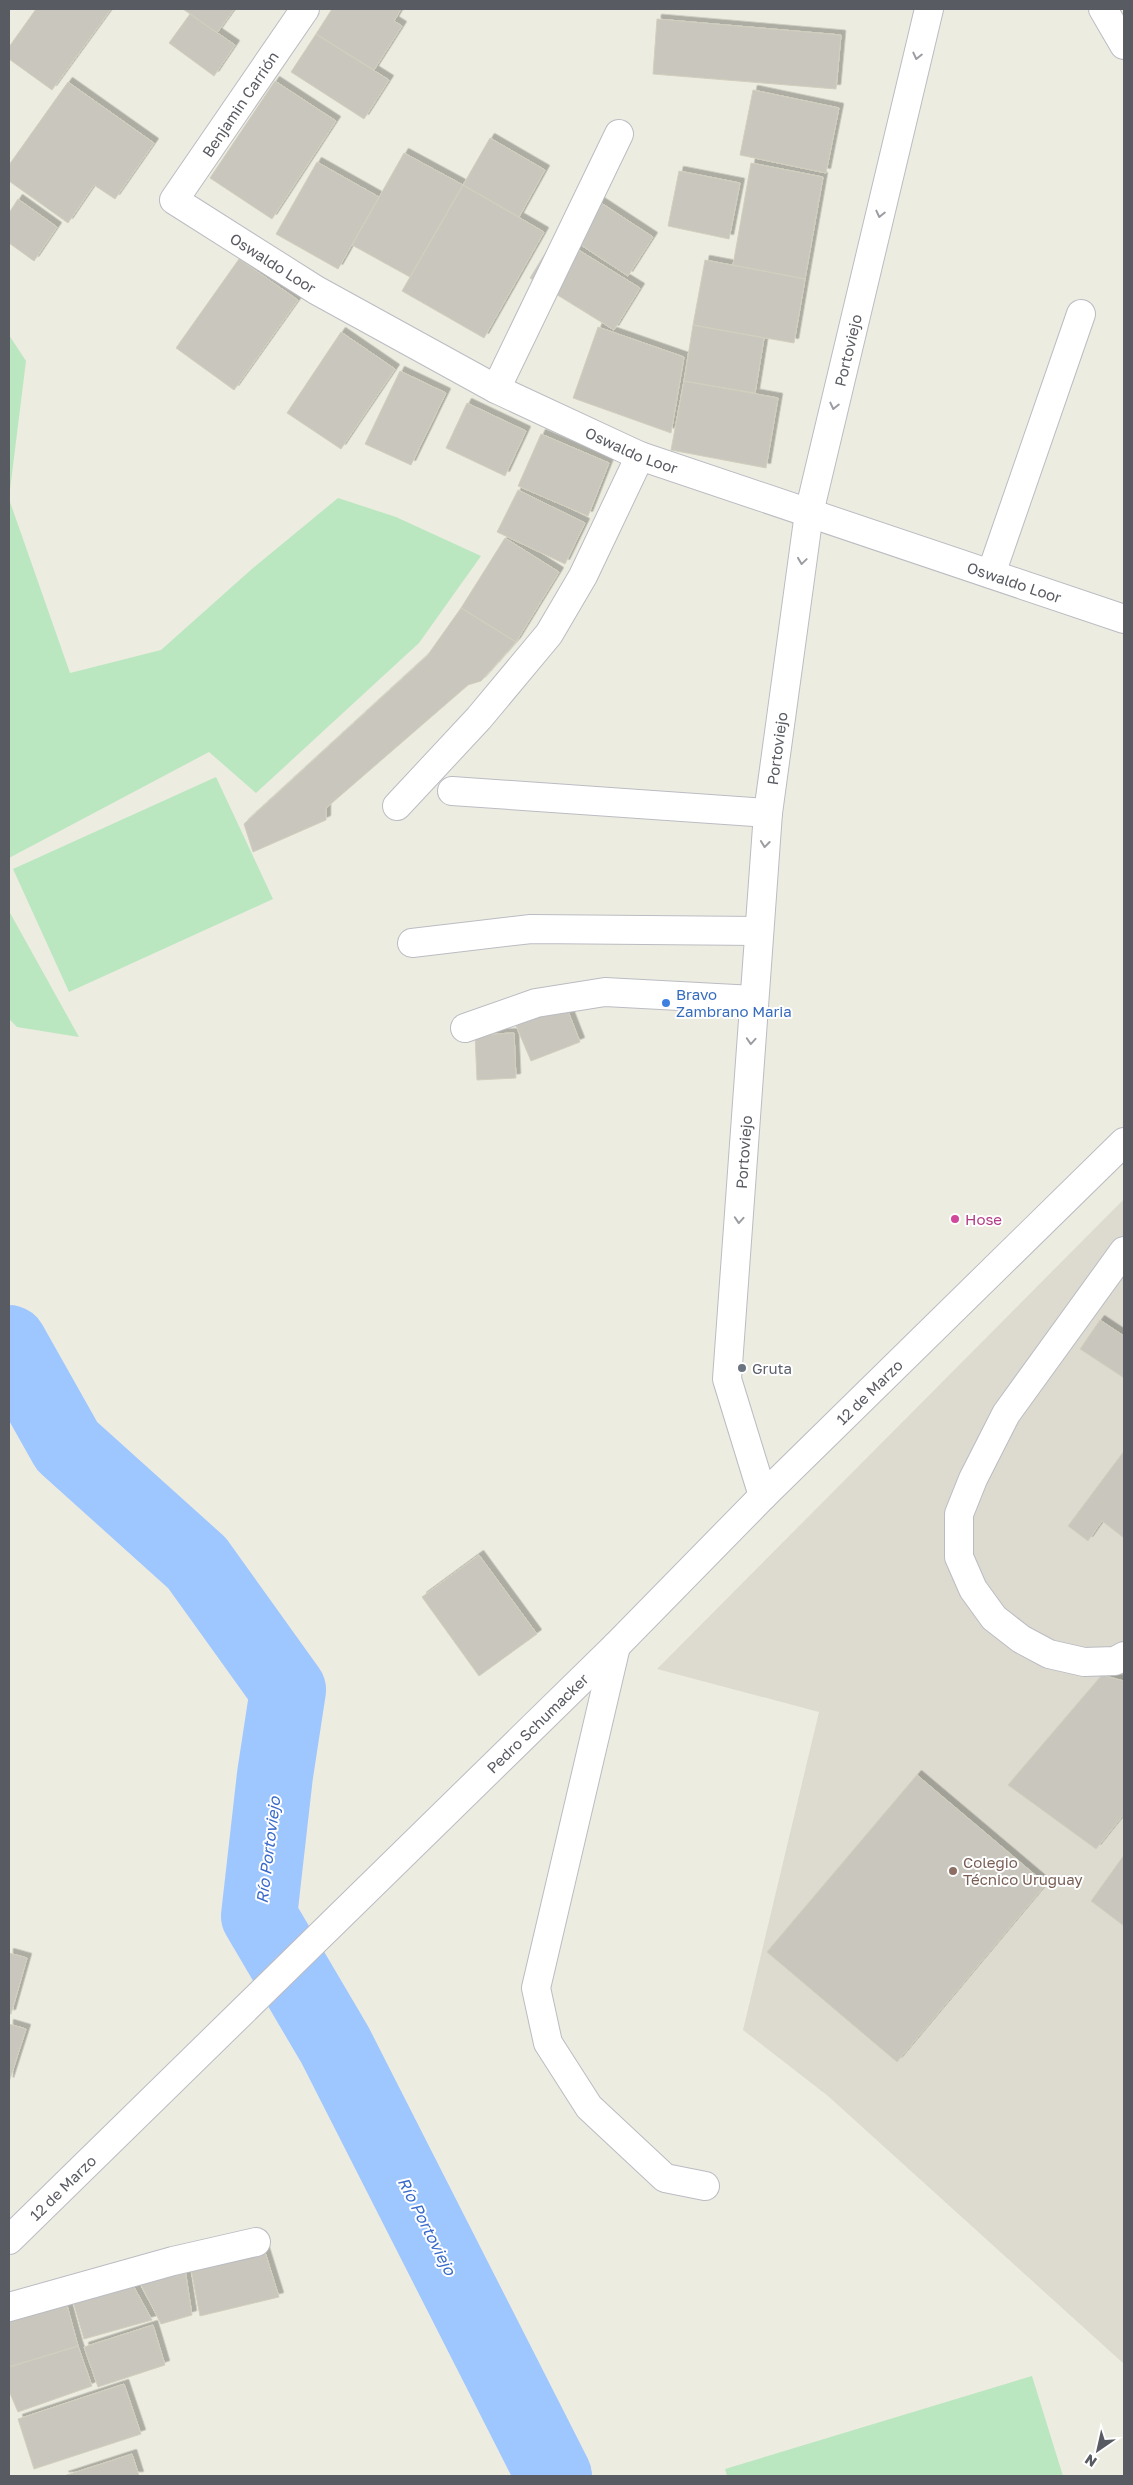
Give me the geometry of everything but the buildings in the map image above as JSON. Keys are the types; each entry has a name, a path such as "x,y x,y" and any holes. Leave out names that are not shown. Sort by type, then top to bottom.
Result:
{"street":[{"name":"Benjamin Carrión","path":"174,200 305,9"},
{"name":"Portoviejo","path":"763,1496 727,1379 768,813 809,513 928,9"},
{"path":"1103,9 1124,44"},
{"path":"496,389 619,134"},
{"name":"Oswaldo Loor","path":"174,200 316,290 496,389 640,456 1124,619"},
{"path":"991,574 1082,314"},
{"path":"397,806 479,718 549,634 583,576 640,456"},
{"path":"452,791 768,813"},
{"path":"412,943 531,929 759,931"},
{"path":"465,1028 536,1003 605,992 754,1000"},
{"name":"12 de Marzo","path":"616,1646 763,1496 1124,1142"},
{"path":"1124,1251 1115,1282 1006,1414 973,1479 960,1514 959,1557 973,1588 994,1618 1021,1639 1049,1654 1084,1662 1115,1662 1124,1656"},
{"path":"616,1646 536,1988 548,2042 589,2106 665,2178 705,2186"},
{"name":"Pedro Schumacker","path":"116,2134 457,1799 616,1646"},
{"name":"12 de Marzo","path":"9,2240 116,2134"},
{"path":"9,2307 173,2261 256,2242"}],"shaded area":[{"name":"Colegio Técnico Uruguay","path":"1124,1199 1124,2364 828,2096 743,2030 819,1712 657,1669"}],"green space":[{"path":"9,335 26,361 9,498"},
{"path":"338,498 396,517 481,556 419,643 256,793 209,752 9,858 9,499 70,673 161,650 253,568"},
{"path":"216,777 273,899 69,992 13,869"},
{"path":"9,911 79,1037 17,1027 9,1019"},
{"path":"1032,2376 1063,2476 727,2476 725,2469"}],"waterway":[{"name":"Río Portoviejo","path":"9,1343 67,1446 197,1563 288,1690 275,1775 259,1916 335,2045 554,2476"}],"place":[{"name":"Bravo Zambrano Maria","path":"666,1003"},
{"name":"Hose","path":"955,1219"},
{"name":"Gruta","path":"742,1368"},
{"name":"Colegio Técnico Uruguay","path":"953,1871"}]}
